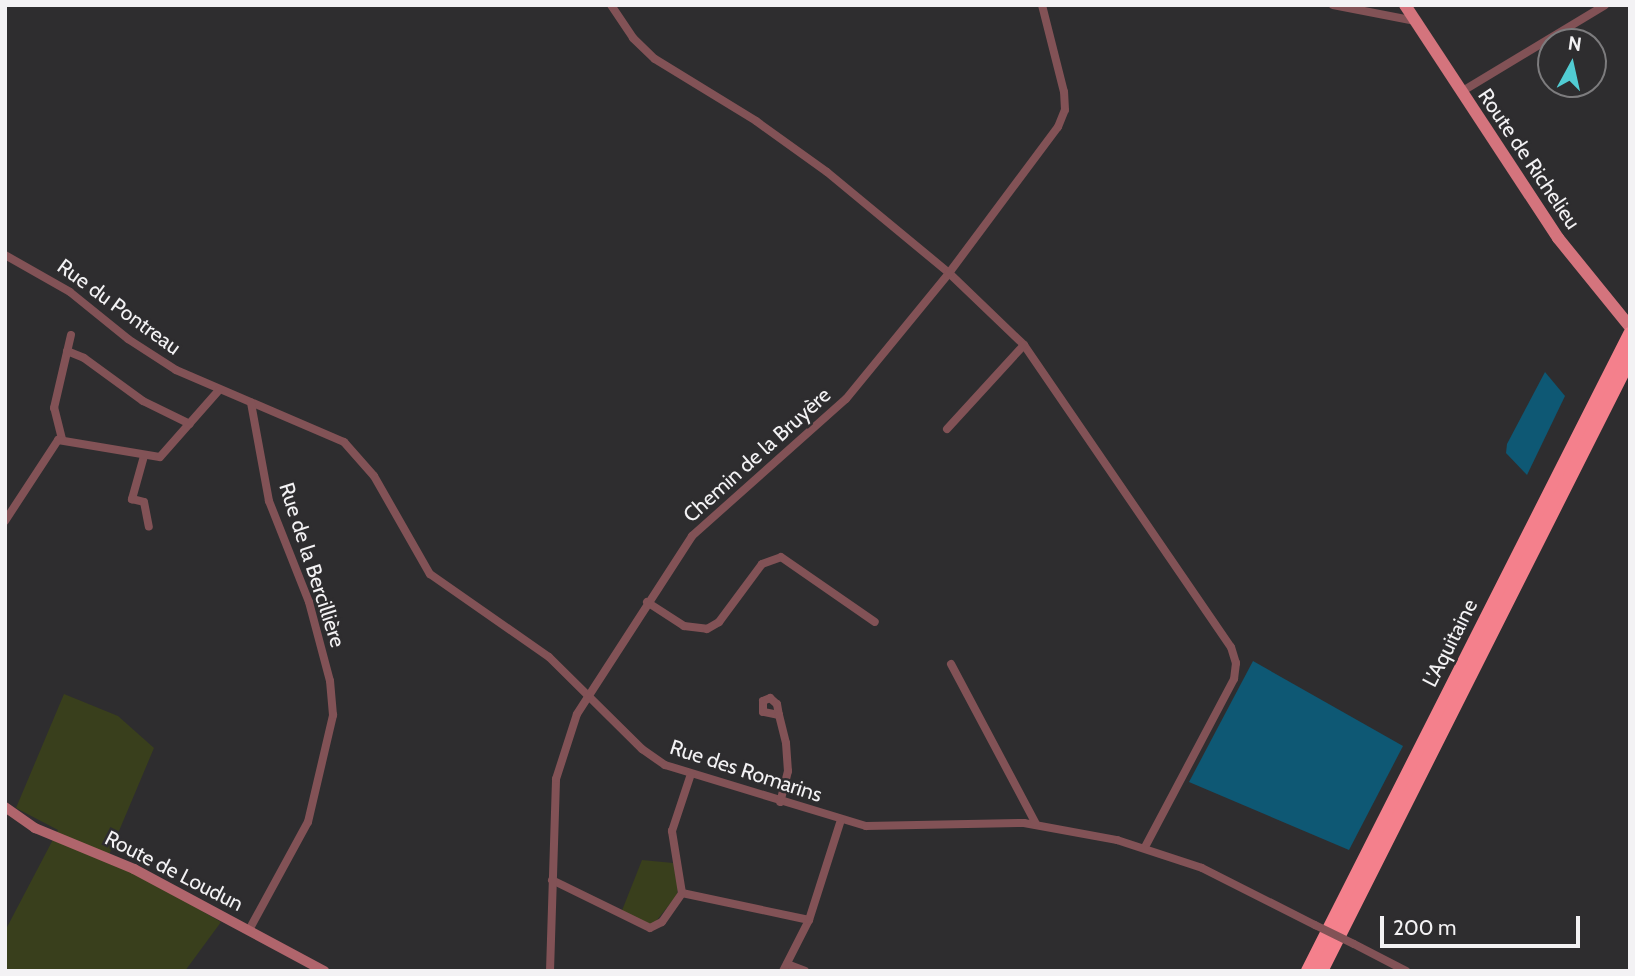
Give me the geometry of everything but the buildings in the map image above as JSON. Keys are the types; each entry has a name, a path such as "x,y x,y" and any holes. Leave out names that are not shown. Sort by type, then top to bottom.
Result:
{"highway":[{"name":"L'Aquitaine","path":"1308,971 1630,334"},
{"name":"L'Aquitaine","path":"1321,971 1630,358"}],"main road":[{"name":"Route de Richelieu","path":"1405,5 1558,238 1630,327"},
{"name":"Route de Loudun","path":"5,807 47,833 117,860 324,971"}],"street":[{"path":"611,5 633,38 655,59 800,152 949,273 1024,345 1235,655 1234,678 1146,847"},
{"name":"Chemin de la Bruyère","path":"550,971 555,779 571,727 647,602 702,525 846,399 949,273 1063,119 1064,92 1042,5"},
{"path":"1333,5 1415,21"},
{"path":"1461,92 1605,5"},
{"name":"Rue du Pontreau","path":"5,255 70,292 162,362 251,404"},
{"path":"62,439 54,408 71,335"},
{"path":"947,429 1024,345"},
{"path":"67,351 84,358 143,401 190,424"},
{"path":"62,439 144,456 164,455 219,390"},
{"name":"Rue des Romarins","path":"251,404 314,426 344,442 374,476 430,574 541,651 649,755 691,774 841,820 880,827 1036,824 1146,847 1202,869 1406,971"},
{"name":"Rue de la Bercillière","path":"249,930 308,822 333,715 330,681 312,609 269,500 251,404"},
{"path":"5,521 48,454 62,439"},
{"path":"144,456 132,499 144,502 149,527"},
{"path":"647,602 684,626 707,629 719,622 762,564 781,557 876,622"},
{"path":"951,664 1036,824"},
{"path":"779,715 788,762 780,802"},
{"path":"552,880 650,928 662,922 682,893 672,831 691,774"},
{"path":"805,971 785,968 809,920 841,820"},
{"path":"682,893 809,920"}],"green space":[{"path":"64,694 118,716 154,748 108,857 221,922 185,971 5,971 5,931 58,830 16,808"},
{"path":"642,860 673,863 678,887 677,895 653,925 621,913"}],"water":[{"path":"1545,372 1565,396 1527,475 1506,453 1507,444"},
{"path":"1253,661 1403,746 1349,850 1189,782"}]}
